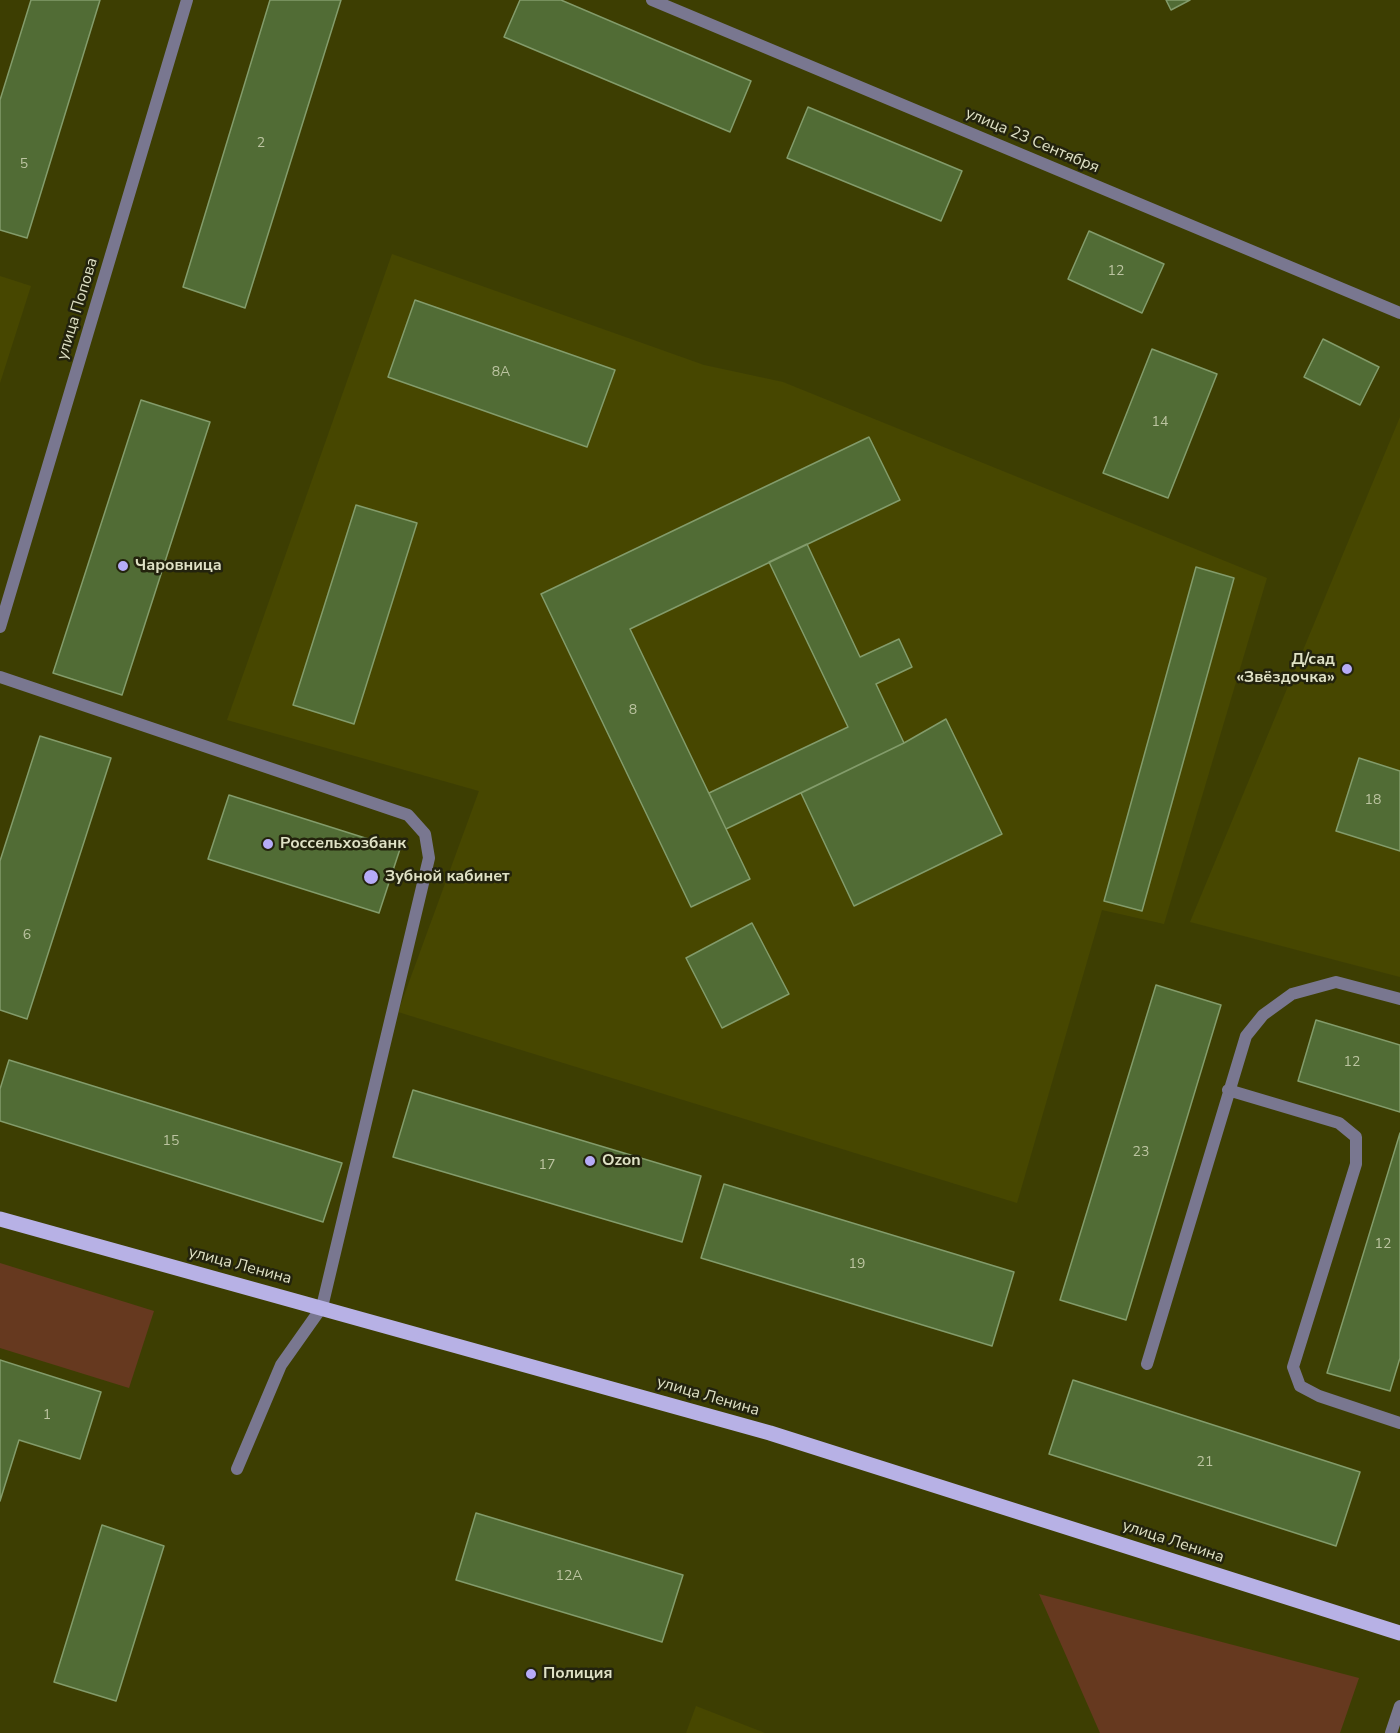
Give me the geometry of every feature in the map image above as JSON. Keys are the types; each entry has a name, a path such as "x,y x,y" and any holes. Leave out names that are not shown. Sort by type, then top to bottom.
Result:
{"main road":[{"name":"улица Ленина","path":"0,1219 770,1432 1400,1633"}],"street":[{"name":"улица Попова","path":"0,627 187,0"},
{"name":"улица 23 Сентября","path":"652,0 1400,313"},
{"path":"0,677 408,814 425,834 429,858 322,1307 281,1365 237,1469"},
{"path":"1147,1364 1246,1036 1263,1015 1292,994 1336,981 1400,999"},
{"path":"1228,1090 1339,1123 1356,1137 1356,1164 1293,1367 1299,1386 1318,1396 1400,1423"},
{"path":"1390,1733 1400,1706"}],"shaded area":[{"path":"392,254 704,365 783,382 1267,578 1164,924 1102,910 1017,1203 398,1012 479,791 227,720"},
{"path":"0,276 31,286 0,383"},
{"name":"Д/сад «Звёздочка»","path":"1400,417 1400,977 1190,922"},
{"path":"0,1263 154,1311 129,1388 0,1348"},
{"path":"1039,1594 1359,1678 1340,1733 1100,1733"},
{"path":"696,1706 765,1733 686,1733"}],"building":[{"path":"31,0 100,0 27,238 0,230 0,100"},
{"path":"270,0 341,0 245,308 183,287"},
{"path":"520,0 561,0 751,81 730,132 504,37"},
{"path":"1166,0 1190,0 1171,10"},
{"path":"808,107 962,171 941,221 787,158"},
{"path":"1089,231 1164,264 1142,313 1068,279"},
{"path":"415,300 615,370 587,447 388,377"},
{"path":"1323,339 1379,367 1360,405 1304,377"},
{"path":"1152,349 1217,374 1168,498 1103,473"},
{"path":"141,400 210,422 122,695 53,673"},
{"path":"869,437 900,500 630,629 750,879 691,907 541,594"},
{"path":"356,505 417,523 354,724 293,705"},
{"path":"807,544 860,657 899,639 912,667 876,684 904,743 726,829 709,793 848,727 769,562"},
{"path":"1196,567 1234,578 1142,911 1104,901"},
{"path":"946,719 1002,834 854,906 801,793 904,743"},
{"path":"40,736 111,758 27,1019 0,1010 0,861"},
{"path":"1359,758 1400,771 1400,851 1336,831"},
{"path":"229,795 400,849 379,913 208,859"},
{"path":"752,923 789,994 722,1028 686,958"},
{"path":"1156,985 1221,1005 1126,1320 1060,1300"},
{"path":"1316,1020 1400,1045 1400,1112 1298,1081"},
{"path":"9,1060 342,1163 323,1222 0,1121 0,1089"},
{"path":"413,1090 701,1176 682,1242 393,1157"},
{"path":"1400,1133 1400,1358 1390,1391 1327,1373"},
{"path":"724,1184 1014,1272 992,1346 701,1258"},
{"path":"0,1360 101,1392 80,1459 19,1440 0,1501"},
{"path":"1073,1380 1360,1472 1336,1546 1049,1454"},
{"path":"476,1513 683,1575 662,1642 456,1580"},
{"path":"102,1525 164,1546 116,1701 54,1682"}],"place":[{"name":"Чаровница","path":"123,566"},
{"name":"Д/сад «Звёздочка»","path":"1347,669"},
{"name":"Россельхозбанк","path":"268,844"},
{"name":"Зубной кабинет","path":"371,877"},
{"name":"Ozon","path":"590,1161"},
{"name":"Полиция","path":"531,1674"}]}
